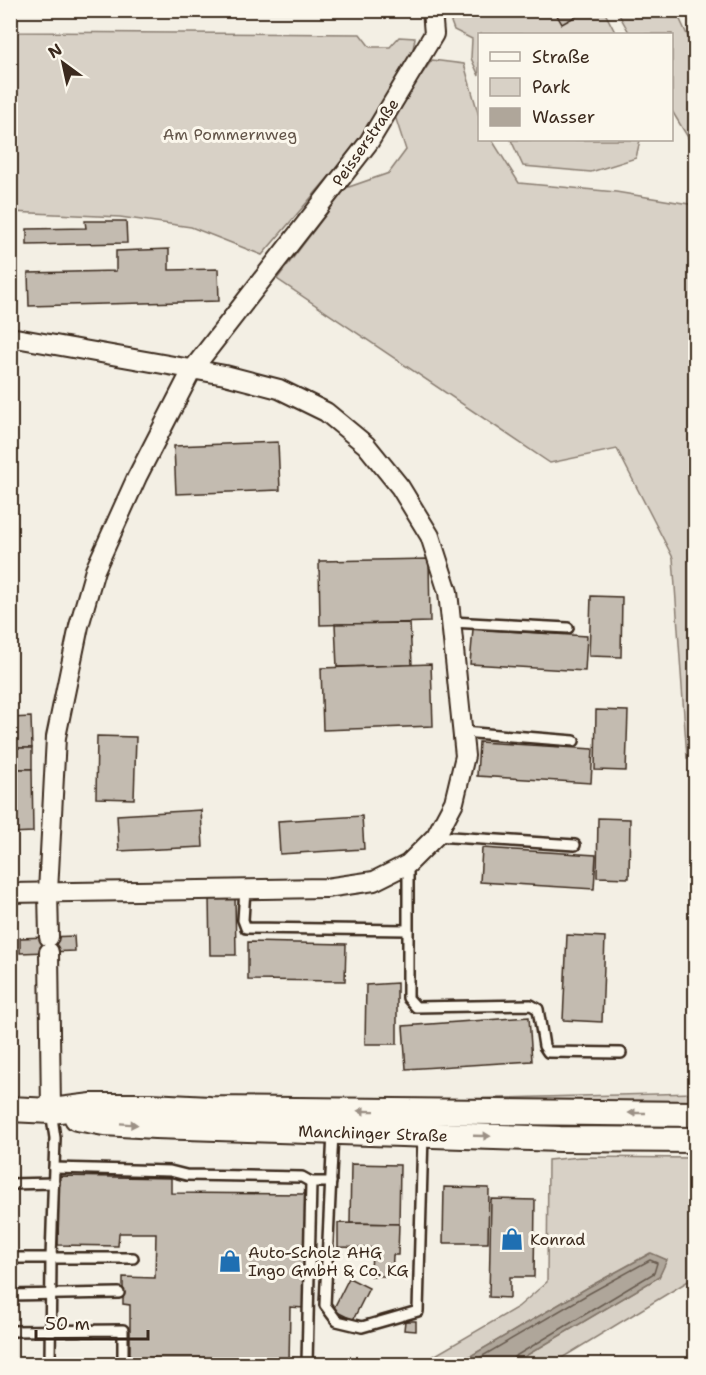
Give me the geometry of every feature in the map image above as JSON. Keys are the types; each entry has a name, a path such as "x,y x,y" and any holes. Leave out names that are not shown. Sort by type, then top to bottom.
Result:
{"main road":[{"name":"Manchinger Straße","path":"10,1110 51,1111 92,1106 150,1106 696,1140"},
{"name":"Manchinger Straße","path":"51,1111 104,1123 333,1132 424,1123 696,1114"}],"street":[{"name":"Peisserstraße","path":"51,1111 48,892 56,737 79,626 100,560 137,477 192,370 369,142 435,34 432,10"},
{"path":"10,337 225,375 279,389 326,412 366,445 400,487 430,536 448,592 465,756 454,801 436,836 408,864 374,881 326,888 10,893"}],"lane":[{"path":"451,622 568,628"},
{"path":"462,732 574,741"},
{"path":"436,836 575,845"},
{"path":"408,864 408,998 416,1007 531,1005 538,1009 544,1046 548,1052 621,1053"},
{"path":"245,889 243,920 246,928 408,930"},
{"path":"50,1365 55,1138 51,1111"},
{"path":"333,1132 325,1305 337,1321 362,1327 418,1311 424,1123"},
{"path":"54,1168 302,1176 311,1182 332,1182"},
{"path":"307,1365 311,1182"},
{"path":"10,1184 54,1184"},
{"path":"11,1258 133,1258"},
{"path":"10,1295 119,1293"},
{"path":"10,1331 123,1330 123,1365"}],"green space":[{"path":"447,11 604,11 615,33 478,33 478,74 471,58 472,39 454,30"},
{"path":"617,11 676,11 695,52 695,149 673,113 673,33 629,33"},
{"name":"Am Pommernweg","path":"11,30 15,32 360,34 370,47 390,47 399,37 415,38 410,66 363,137 262,255 191,227 120,217 11,212"},
{"path":"432,60 464,64 478,113 478,141 493,141 519,183 616,192 695,205 695,759 687,758 673,558 617,449 550,463 277,279 346,188 389,173 406,150 394,113"},
{"path":"511,141 640,141 636,158 591,172 523,166"},
{"path":"695,1093 696,1105 498,1107 459,1099"},
{"path":"580,1157 695,1158 695,1277 552,1364 512,1364 659,1277 666,1260 650,1253 457,1364 420,1364 518,1307 547,1282 548,1160"}],"water":[{"path":"651,1253 667,1260 659,1277 512,1364 457,1364 587,1288"}],"building":[{"path":"554,10 578,10 580,14 562,24"},
{"path":"85,221 126,221 127,243 27,245 27,229 86,228"},
{"path":"169,249 169,270 218,269 219,301 29,306 28,273 116,271 116,251"},
{"path":"278,442 280,490 176,494 174,446"},
{"path":"429,559 430,622 320,625 319,561"},
{"path":"591,596 622,597 621,657 589,656"},
{"path":"410,623 412,665 337,667 335,624"},
{"path":"473,629 587,636 585,671 470,664"},
{"path":"431,664 433,726 323,730 321,668"},
{"path":"596,710 628,711 626,771 595,770"},
{"path":"31,717 32,748 10,748 10,718"},
{"path":"97,736 136,737 134,799 96,798"},
{"path":"479,742 593,749 591,783 477,776"},
{"path":"11,748 32,748 32,769 12,769"},
{"path":"10,769 32,769 33,832 10,833"},
{"path":"201,810 203,847 119,851 117,815"},
{"path":"362,816 364,849 280,854 278,821"},
{"path":"598,818 630,819 629,878 597,877"},
{"path":"482,848 596,855 594,889 480,882"},
{"path":"235,896 236,955 210,955 209,897"},
{"path":"567,935 605,937 602,1022 563,1020"},
{"path":"74,936 75,951 20,953 20,938"},
{"path":"248,942 346,944 345,981 248,980"},
{"path":"397,983 397,1044 365,1044 366,985"},
{"path":"529,1017 532,1061 406,1069 403,1026"},
{"path":"351,1164 400,1165 399,1224 350,1223"},
{"name":"Auto-Scholz AHG Ingo GmbH & Co. KG","path":"59,1176 171,1178 171,1193 306,1194 304,1308 290,1307 289,1364 154,1364 154,1358 130,1358 130,1305 123,1304 123,1277 155,1278 156,1233 119,1233 118,1246 58,1245"},
{"path":"444,1187 489,1188 488,1243 443,1243"},
{"name":"Konrad","path":"491,1199 535,1200 534,1277 510,1277 510,1298 489,1297"},
{"path":"338,1223 399,1224 398,1255 393,1255 392,1276 371,1276 372,1248 338,1247"},
{"path":"349,1278 369,1288 353,1320 333,1310"},
{"path":"405,1321 416,1321 416,1331 404,1330"}],"place":[{"name":"Konrad","path":"512,1239"},
{"name":"Auto-Scholz AHG Ingo GmbH & Co. KG","path":"230,1261"}]}
